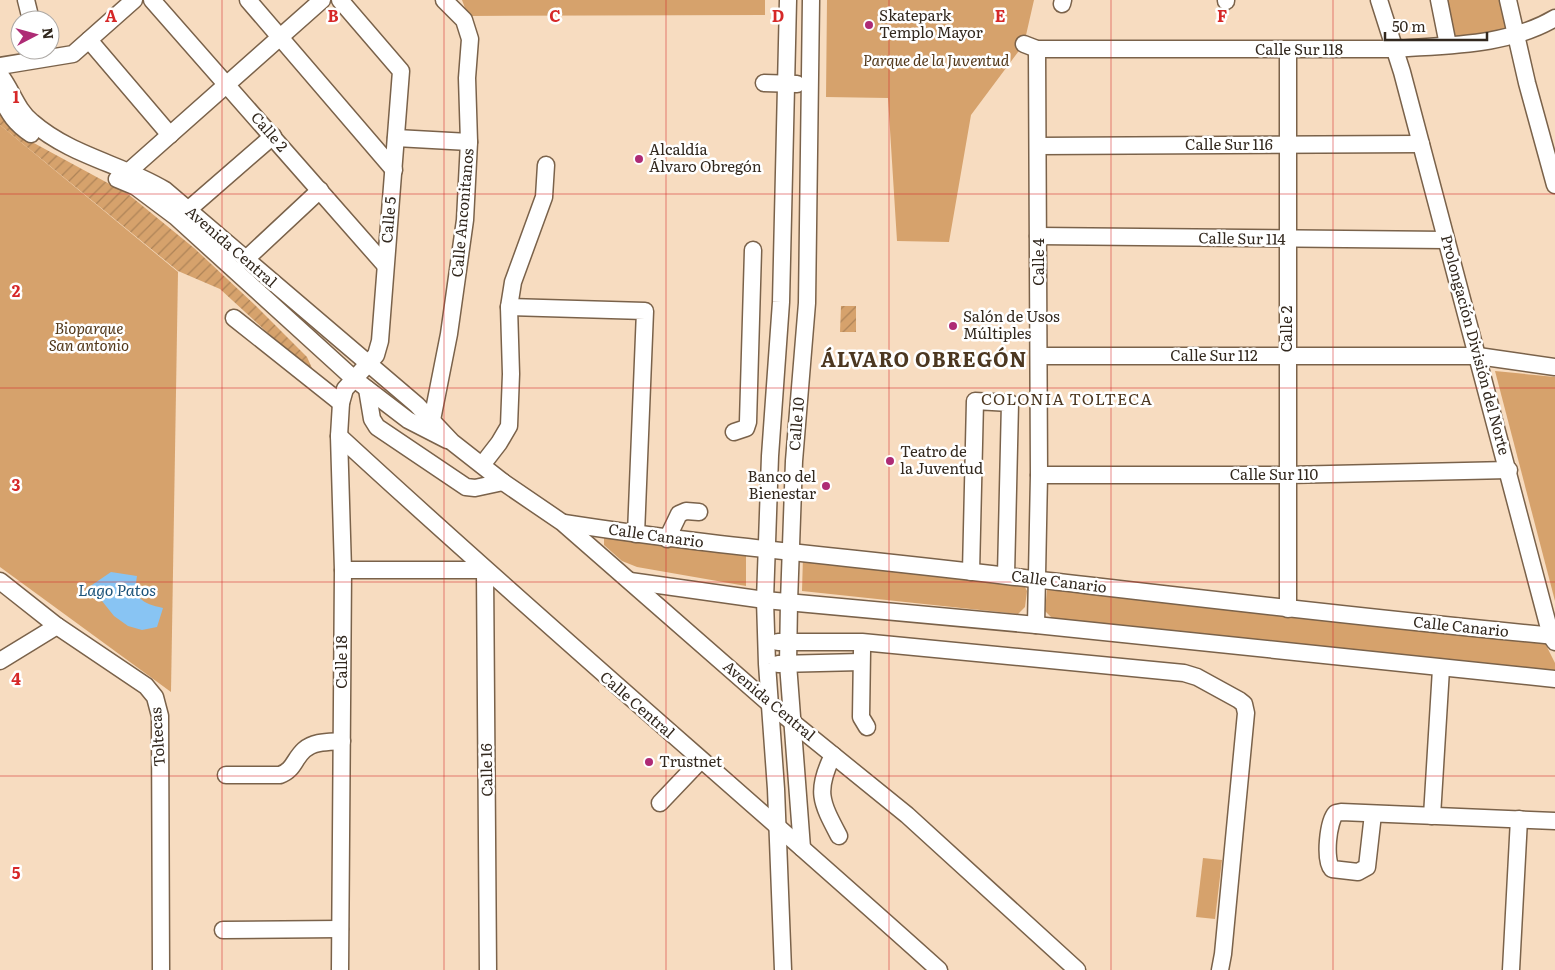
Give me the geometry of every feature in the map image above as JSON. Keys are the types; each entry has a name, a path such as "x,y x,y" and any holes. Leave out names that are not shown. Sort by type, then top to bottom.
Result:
{"street":[{"path":"60,54 74,54 134,0"},
{"name":"Calle 2","path":"152,0 385,265"},
{"path":"248,0 394,170"},
{"path":"128,172 322,0"},
{"name":"Calle 5","path":"340,0 401,71 380,341 376,355 367,364"},
{"name":"Calle Anconitanos","path":"430,425 449,334 465,220 469,142 467,78 470,39 464,20 444,0"},
{"name":"Calle 10","path":"782,969 778,828 767,664 765,600 770,456 781,302 788,0"},
{"name":"Calle 10","path":"802,848 788,642 794,462 807,303 811,0"},
{"name":"Prolongación División del Norte","path":"1378,0 1394,48 1421,144 1554,638"},
{"path":"1439,0 1448,45"},
{"path":"1508,0 1515,36 1555,184"},
{"name":"Calle Sur 118","path":"1030,47 1288,50 1394,48 1448,45 1515,36 1552,25"},
{"path":"90,40 170,135"},
{"name":"Calle 4","path":"1030,47 1038,146 1039,475 1036,625"},
{"name":"Calle 2","path":"1288,50 1286,145 1288,609"},
{"path":"0,66 21,60"},
{"name":"Avenida Central","path":"0,75 21,111 55,139 91,159 128,172 165,190 367,364 430,425 503,482 563,523 770,704 907,816 1077,970"},
{"path":"764,83 811,83"},
{"name":"Avenida Central","path":"0,96 7,111 27,131 60,152 136,187 155,200 353,378 408,420 430,425"},
{"path":"188,210 272,136"},
{"path":"396,138 469,142"},
{"name":"Calle Sur 116","path":"1038,146 1421,144"},
{"path":"482,465 499,443 508,426 511,403 509,307 513,282 544,197 546,165"},
{"path":"245,260 320,190"},
{"name":"Calle Sur 114","path":"1038,236 1287,240 1446,240"},
{"path":"734,432 746,428 748,422 753,250"},
{"path":"509,307 645,311 636,534"},
{"path":"234,318 341,403"},
{"name":"Calle Sur 112","path":"1039,356 1478,356 1555,368"},
{"name":"Calle 18","path":"340,970 343,570 339,436 341,403 345,389 367,364"},
{"path":"367,389 372,419 377,427 466,487 475,488 503,482"},
{"path":"971,572 974,401 1010,403 1006,575"},
{"name":"Calle Central","path":"339,436 485,570 939,970"},
{"name":"Calle Sur 110","path":"1039,475 1286,475 1509,470"},
{"path":"668,538 679,514 686,511 699,512"},
{"name":"Calle Canario","path":"563,523 766,550 1006,575 1288,609 1554,638"},
{"path":"343,570 485,570"},
{"name":"Calle 16","path":"485,570 488,970"},
{"name":"Toltecas","path":"0,581 57,626 146,686 155,697 160,716 161,970"},
{"path":"630,581 765,600 1036,625 1441,669 1555,679"},
{"path":"0,661 57,626"},
{"path":"766,642 862,642 1184,673 1197,677 1239,700 1244,704 1246,713 1220,970"},
{"path":"862,642 861,717 867,726"},
{"path":"767,664 861,662"},
{"path":"1432,816 1441,669"},
{"path":"226,775 280,775 289,772 305,749 317,743 342,741"},
{"path":"834,755 820,787 824,808 839,836"},
{"path":"660,803 700,760"},
{"path":"747,801 764,802 776,789"},
{"path":"1373,814 1555,821"},
{"path":"1511,970 1519,819"},
{"path":"223,930 340,929"}],"green space":[{"path":"462,0 765,0 765,15 468,16"},
{"name":"Parque de la Juventud","path":"827,0 1034,0 1024,44 971,115 949,242 897,241 888,98 826,97"},
{"path":"1441,0 1504,0 1512,30 1450,43"},
{"path":"0,111 9,124 32,142 128,194 194,248 307,357 316,377 220,289 178,271 0,125"},
{"name":"Bioparque San antonio","path":"0,125 178,272 171,692 0,567"},
{"path":"841,306 856,306 856,332 840,332"},
{"path":"1495,371 1555,377 1555,601"},
{"path":"604,536 746,551 746,586 637,567 622,561 604,545"},
{"path":"803,556 1024,585 1027,591 1025,607 1018,614 802,591"},
{"path":"1050,586 1543,639 1555,663 1555,674 1052,618 1045,611 1047,590"},
{"path":"1203,858 1222,860 1215,919 1196,917"}],"water":[{"name":"Lago Patos","path":"111,572 137,576 136,590 141,599 144,602 163,608 157,627 142,630 128,626 114,616 102,601 86,589"}],"place":[{"name":"Skatepark Templo Mayor","path":"869,25"},
{"name":"Alcaldía Álvaro Obregón","path":"639,159"},
{"name":"Salón de Usos Múltiples","path":"953,326"},
{"name":"Teatro de la Juventud","path":"890,461"},
{"name":"Banco del Bienestar","path":"826,486"},
{"name":"Trustnet","path":"649,762"}],"district":[{"name":"ÁLVARO OBREGÓN","path":"924,360"},
{"name":"COLONIA TOLTECA","path":"1067,399"}]}
